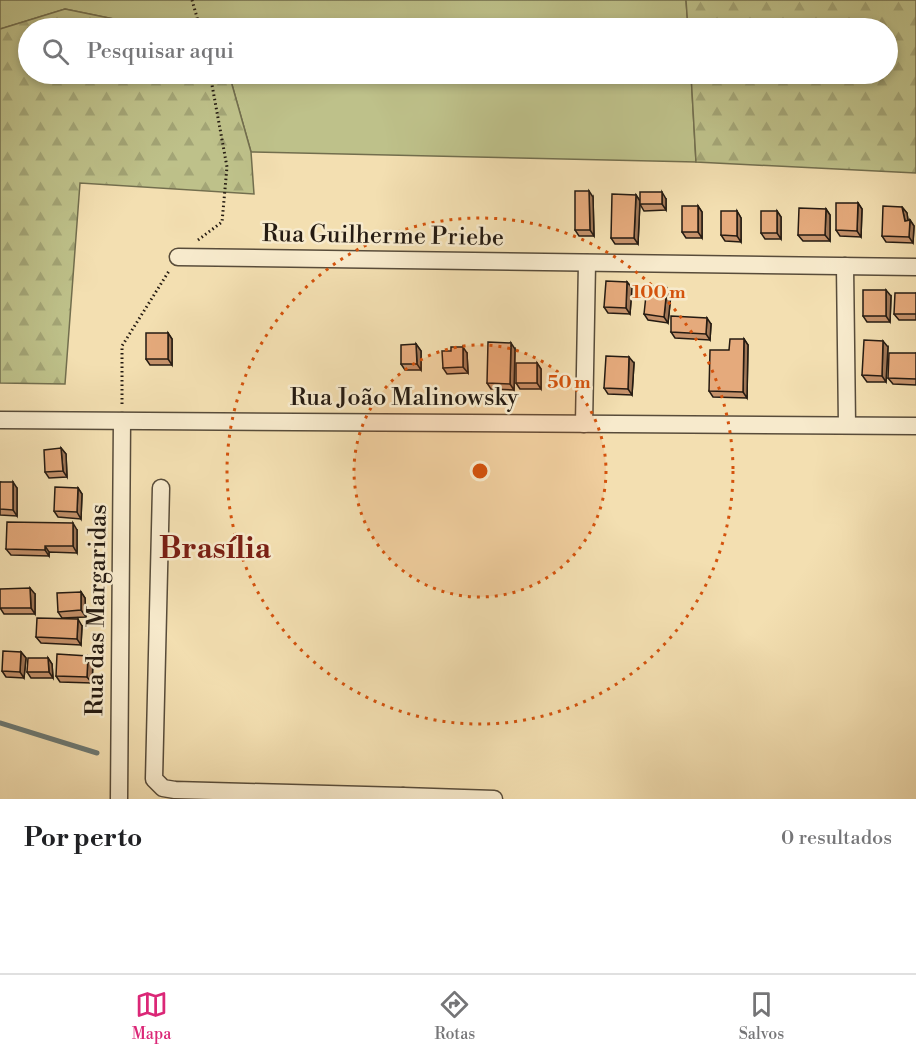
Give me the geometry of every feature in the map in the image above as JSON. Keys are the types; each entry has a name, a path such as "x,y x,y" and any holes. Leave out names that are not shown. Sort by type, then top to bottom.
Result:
{"street":[{"name":"Rua Guilherme Priebe","path":"178,257 916,267"},
{"path":"584,424 587,262"},
{"path":"845,266 848,425"},
{"name":"Rua João Malinowsky","path":"0,420 916,426"},
{"name":"Rua das Margaridas","path":"119,799 122,421"},
{"path":"161,488 154,779 163,788 494,799"}],"path":[{"path":"192,0 197,18"}],"green space":[{"path":"0,0 686,0 687,18 109,18 65,9 36,18 18,18 18,23 0,29"},
{"path":"686,0 916,0 916,173 696,162 692,84 898,84 898,18 687,18"},
{"path":"65,9 109,18 36,18"},
{"path":"18,23 18,84 232,84 251,152 254,194 80,183 65,384 0,383 0,29"},
{"path":"232,84 692,84 696,162 251,152"}],"building":[{"path":"575,191 589,191 590,230 575,230"},
{"path":"640,192 662,192 662,204 640,204"},
{"path":"612,194 636,195 634,238 611,238"},
{"path":"836,203 858,203 857,231 836,230"},
{"path":"682,206 698,206 698,232 682,232"},
{"path":"883,206 902,207 905,221 910,220 909,237 882,236"},
{"path":"799,208 826,209 825,235 798,235"},
{"path":"721,211 737,211 737,236 721,235"},
{"path":"761,211 777,211 777,233 761,233"},
{"path":"606,281 627,282 626,308 604,307"},
{"path":"647,286 667,288 664,317 644,314"},
{"path":"863,290 886,290 886,316 863,316"},
{"path":"895,293 916,293 916,314 894,314"},
{"path":"671,316 707,318 706,334 671,332"},
{"path":"146,333 168,333 168,359 146,359"},
{"path":"730,339 744,339 743,392 709,391 710,350 729,350"},
{"path":"864,340 883,341 882,376 862,375"},
{"path":"488,342 511,343 510,384 487,383"},
{"path":"416,344 417,364 401,364 401,345"},
{"path":"451,347 463,347 463,367 443,368 442,351 451,351"},
{"path":"889,353 916,353 916,379 888,378"},
{"path":"606,356 629,357 628,389 604,388"},
{"path":"516,363 537,363 537,383 516,383"},
{"path":"61,448 63,471 45,472 44,450"},
{"path":"0,482 13,482 13,510 0,509"},
{"path":"55,487 78,488 77,512 54,511"},
{"path":"7,522 73,523 73,546 45,546 45,550 6,549"},
{"path":"30,588 31,608 0,608 0,589"},
{"path":"81,592 81,610 58,612 57,593"},
{"path":"37,618 78,619 77,639 36,637"},
{"path":"3,651 21,652 20,672 2,671"},
{"path":"57,654 88,656 87,677 56,676"},
{"path":"28,658 48,658 49,672 27,672"}],"waterway":[{"path":"0,723 97,753"}],"district":[{"name":"Brasília","path":"215,549"}]}
